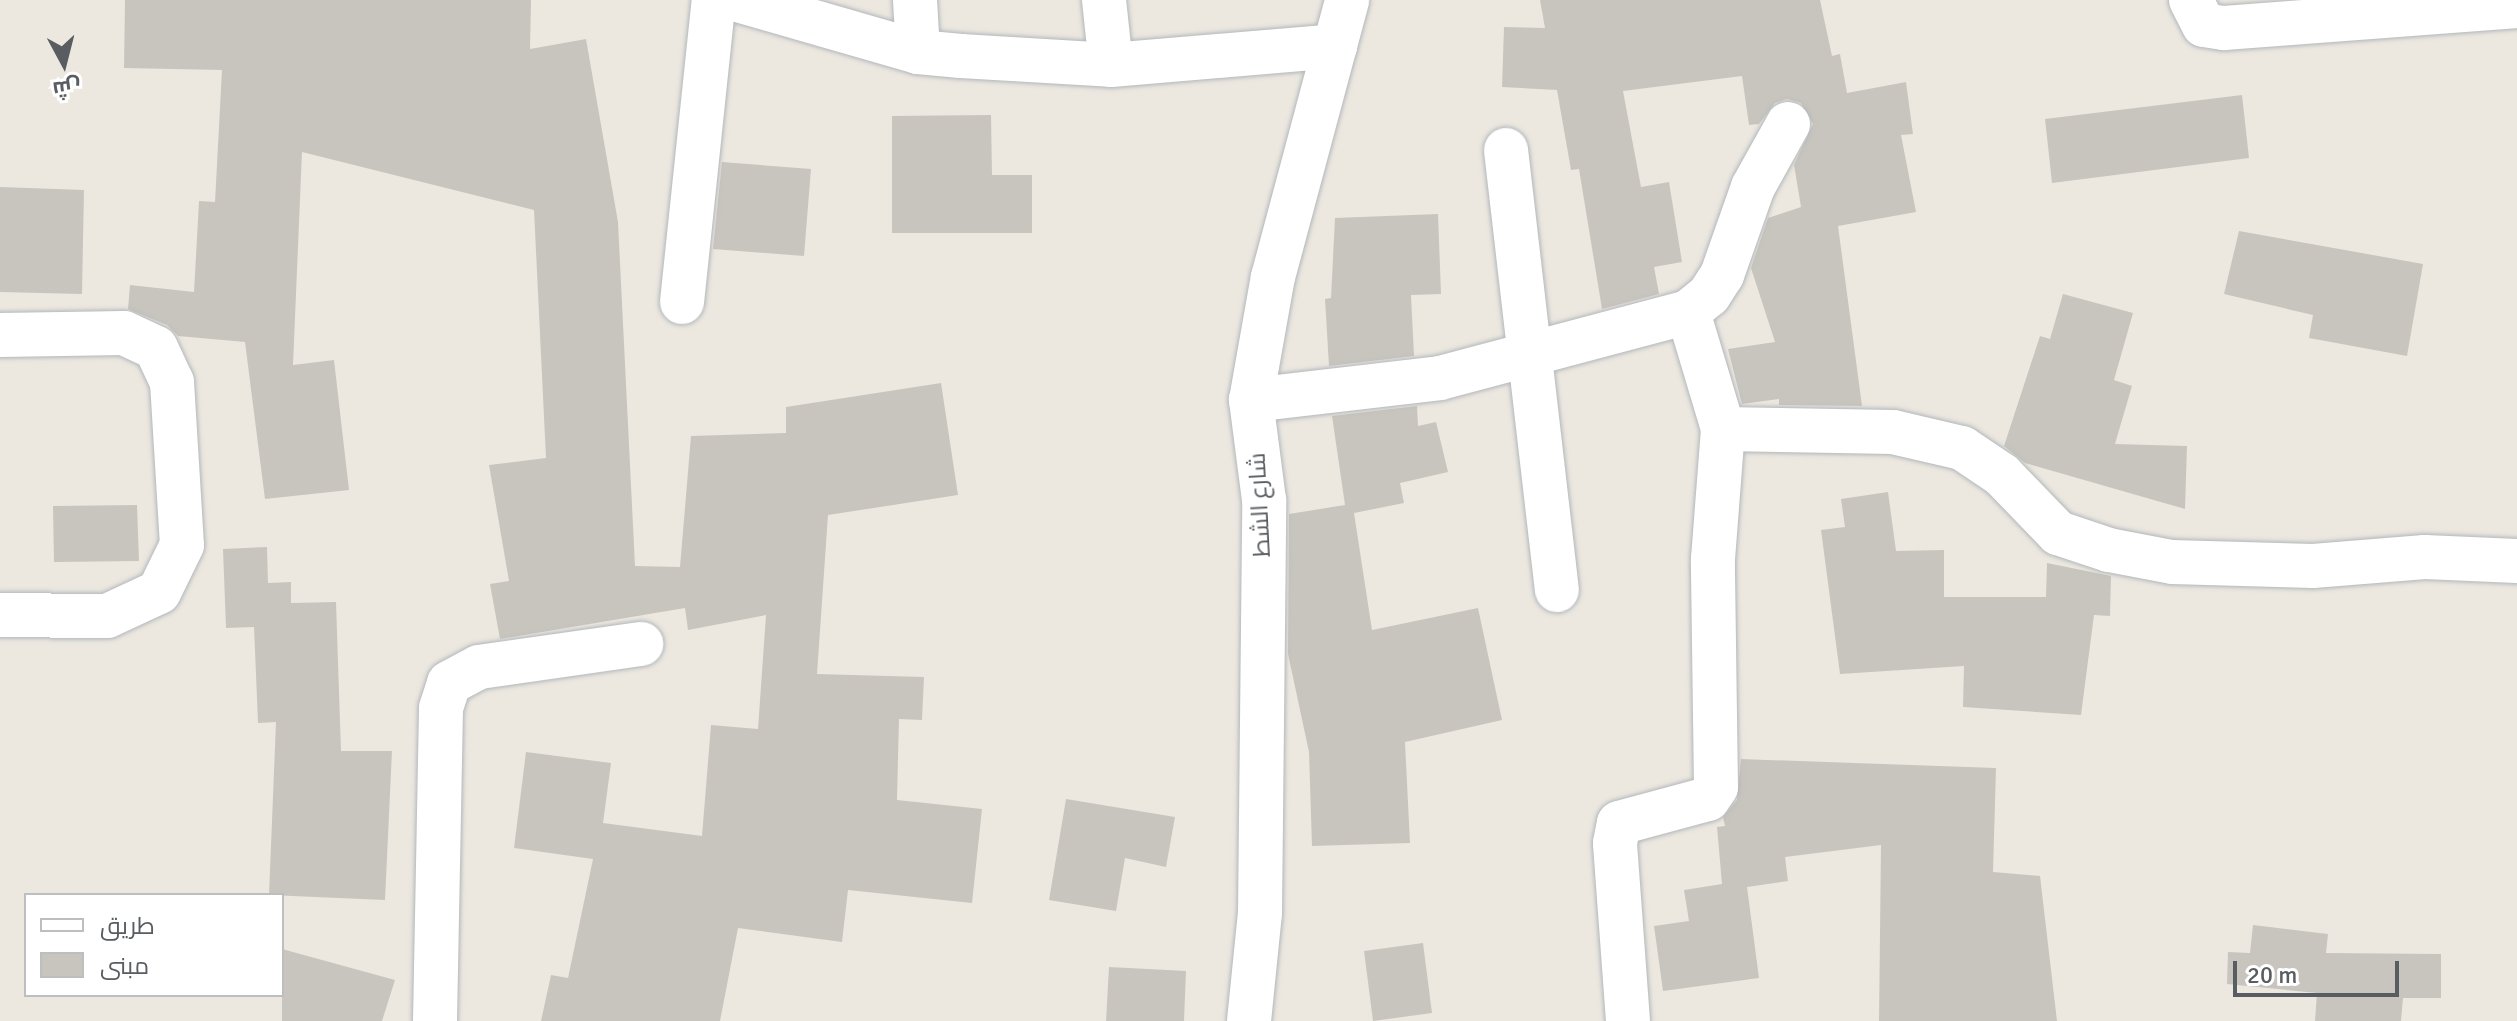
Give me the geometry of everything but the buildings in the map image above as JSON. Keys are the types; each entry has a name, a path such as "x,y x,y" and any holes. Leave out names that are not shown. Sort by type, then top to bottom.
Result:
{"street":[{"path":"682,302 714,0"},
{"path":"738,0 918,52 1111,65 1335,46"},
{"path":"915,0 918,52"},
{"path":"1104,0 1111,65"},
{"name":"شارع الشط","path":"1249,1021 1260,913 1264,516 1251,400 1273,277 1347,0"},
{"path":"2191,0 2204,25 2224,28 2517,6"},
{"path":"1251,400 1440,378 1688,312 1709,295 1722,275 1753,187 1788,124"},
{"path":"1506,150 1526,356 1557,590"},
{"path":"1628,1021 1615,843 1619,823 1708,799 1716,787 1713,559 1723,429 1688,312"},
{"path":"0,335 124,333 156,348 172,382 182,545 159,592 107,616 0,615"},
{"path":"1723,429 1893,432 1962,448 2002,475 2058,533 2109,550 2172,562 2313,566 2425,557 2517,561"},
{"path":"435,1021 441,708 449,683 479,667 641,644"}]}
